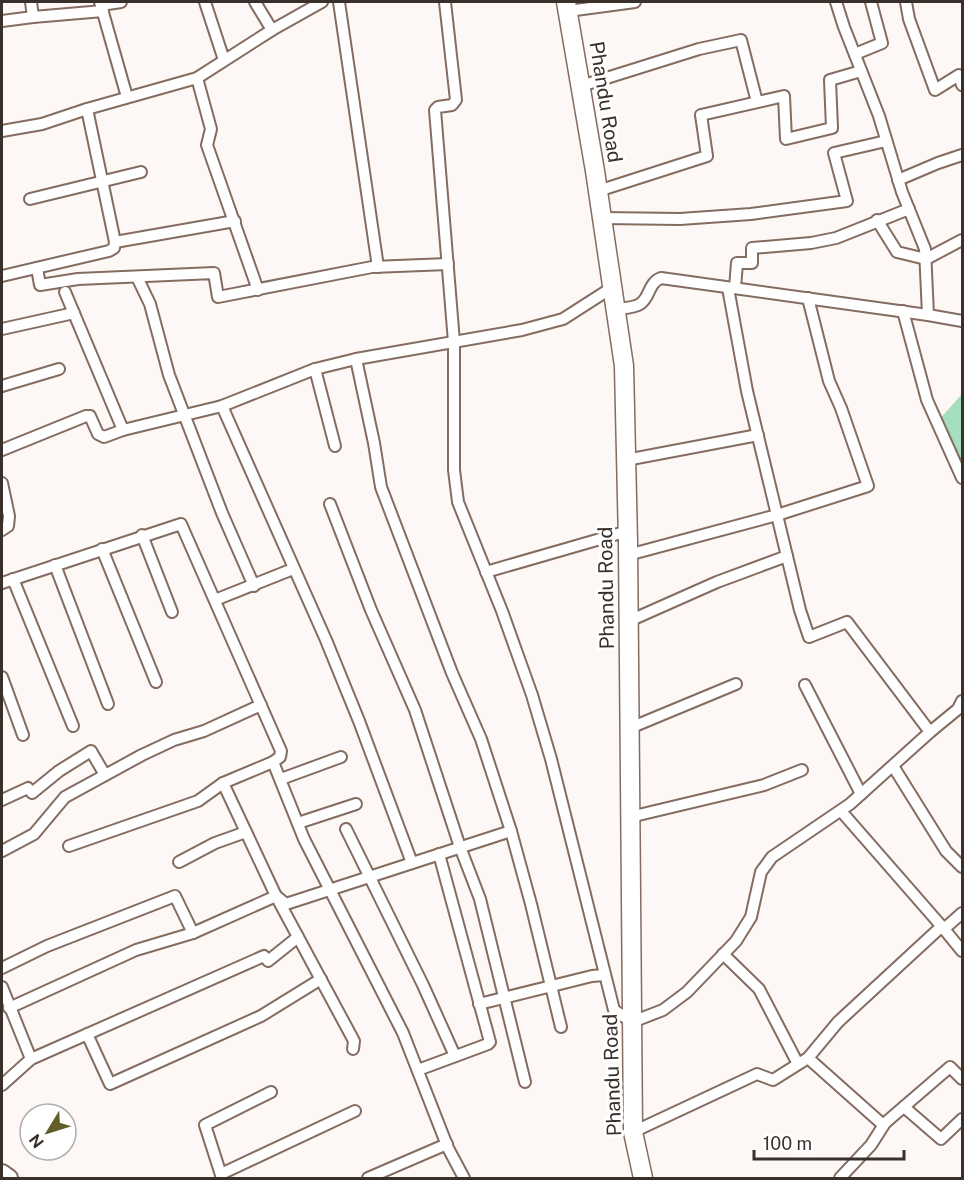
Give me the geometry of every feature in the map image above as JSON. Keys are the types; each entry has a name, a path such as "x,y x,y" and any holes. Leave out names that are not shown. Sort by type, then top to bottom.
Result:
{"main road":[{"name":"Phandu Road","path":"567,6 624,366 628,531 633,1132 643,1179"},
{"path":"2,1173 9,1179"}],"street":[{"path":"31,2 33,17"},
{"path":"2,21 121,2"},
{"path":"206,2 224,60"},
{"path":"255,2 272,30"},
{"path":"2,131 42,124 197,78 272,30 322,2"},
{"path":"339,2 378,267"},
{"path":"445,2 456,100 452,105 438,107 435,110 454,342 454,470 458,502 532,695 552,759 614,1010 632,1022 663,1010 687,992 736,940 751,917 761,872 772,857 841,811 958,709 962,703"},
{"path":"567,6 635,2"},
{"path":"836,2 898,180 925,249 928,315"},
{"path":"855,54 882,43 871,2"},
{"path":"906,2 909,19 935,90 959,75 963,85"},
{"path":"101,6 128,97"},
{"path":"581,86 699,49 741,40 757,102"},
{"path":"598,191 707,156 700,115 784,96 786,139 832,128 830,80 861,71"},
{"path":"197,78 211,129 207,145 258,290"},
{"path":"2,276 114,248 115,242 87,109"},
{"path":"602,218 680,219 750,214 847,201 834,153 886,141"},
{"path":"898,180 963,155"},
{"path":"30,199 141,172"},
{"path":"909,209 836,237 811,243 752,248 752,263 737,263 732,288 747,391 800,610 809,637 847,622 930,732"},
{"path":"877,220 897,252 926,259 963,240"},
{"path":"115,242 235,221"},
{"path":"37,268 40,285 78,279 214,273 218,297 378,267 448,264"},
{"path":"137,277 150,304 170,375 222,513 254,586"},
{"path":"615,309 639,305 653,283 661,278 963,321"},
{"path":"2,450 86,416 93,419 98,434 102,437 222,406 315,369 357,359 522,330 563,319 613,287"},
{"path":"65,292 123,430"},
{"path":"628,555 777,515 868,486 841,408 829,381 807,298"},
{"path":"903,311 927,400 963,478"},
{"path":"2,329 74,313"},
{"path":"357,359 381,487 452,673 481,739 511,831 561,1027"},
{"path":"2,386 59,369"},
{"path":"315,369 335,446"},
{"path":"222,406 326,640 360,722 412,863"},
{"path":"626,460 758,435"},
{"path":"2,483 9,516 8,525 2,530"},
{"path":"330,504 371,610 415,711 460,847 480,899 525,1082"},
{"path":"2,583 181,524 281,751 280,757 273,762 223,783 198,801 69,846"},
{"path":"486,572 628,531"},
{"path":"142,535 172,612"},
{"path":"102,549 156,682"},
{"path":"629,621 717,582 787,556"},
{"path":"55,565 108,704"},
{"path":"215,600 293,569"},
{"path":"13,579 73,726"},
{"path":"2,677 23,735"},
{"path":"630,728 736,684"},
{"path":"806,685 861,794"},
{"path":"2,851 34,834 65,797 152,750 174,740 204,731 261,705"},
{"path":"2,800 28,788 32,793 59,771 91,752 105,775"},
{"path":"281,779 341,757"},
{"path":"273,762 329,890 403,1033 447,1144 464,1179"},
{"path":"893,766 946,850 963,867"},
{"path":"630,817 764,785 802,770"},
{"path":"223,783 276,896 354,1041 353,1049"},
{"path":"298,823 356,804"},
{"path":"841,811 963,951"},
{"path":"346,829 455,1056"},
{"path":"179,862 215,843 246,831"},
{"path":"276,896 286,904 511,831"},
{"path":"418,1070 489,1042 439,854"},
{"path":"2,968 48,946 175,896 193,933"},
{"path":"9,1008 136,950 193,933 276,896"},
{"path":"633,1132 757,1074 772,1080 808,1058 838,1022 943,928 963,913"},
{"path":"2,1085 31,1059 264,956 268,961 298,937"},
{"path":"723,954 759,989 798,1064"},
{"path":"479,1004 604,975"},
{"path":"87,1034 110,1084 261,1016 321,979"},
{"path":"2,987 31,1059"},
{"path":"808,1058 881,1123 885,1123"},
{"path":"840,1179 871,1145 885,1123 950,1067 963,1079"},
{"path":"271,1092 205,1125 222,1176 355,1111"},
{"path":"904,1107 940,1139 963,1119"},
{"path":"368,1179 447,1144"}],"green space":[{"path":"962,394 962,478 937,422"}]}
